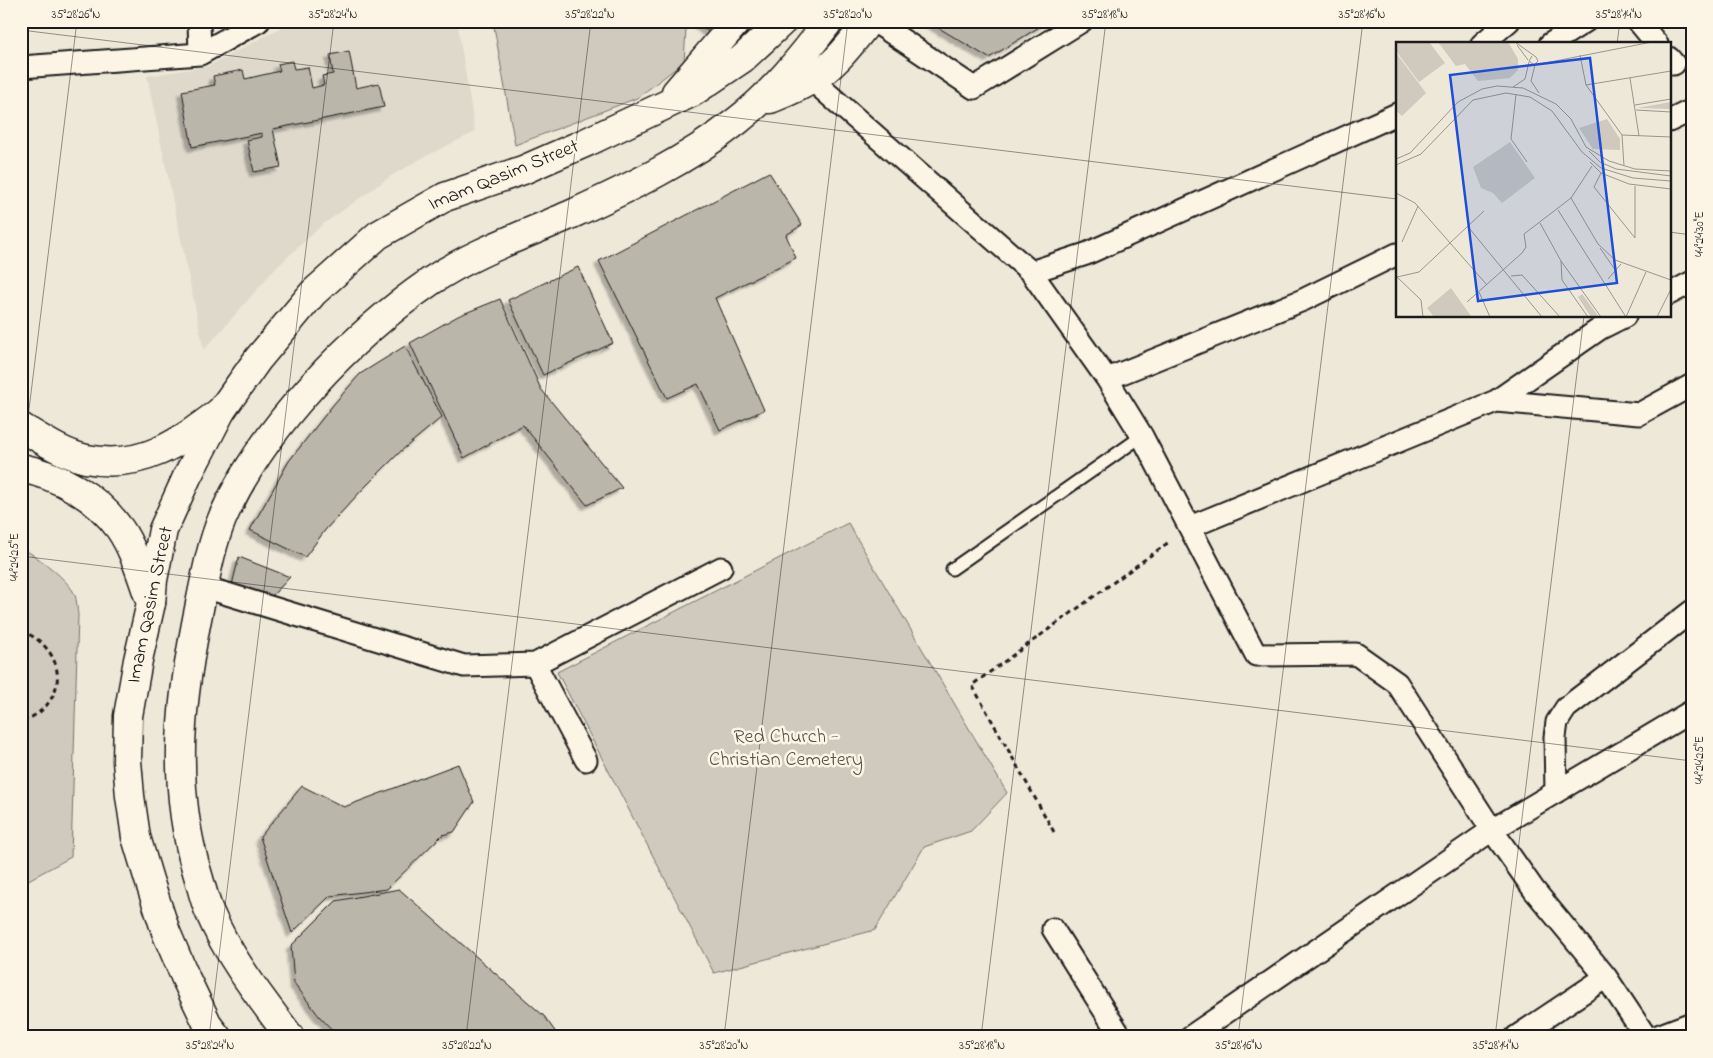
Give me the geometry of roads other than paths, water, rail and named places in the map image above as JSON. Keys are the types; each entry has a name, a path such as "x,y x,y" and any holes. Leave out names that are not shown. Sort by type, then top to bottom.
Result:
{"main road":[{"name":"Imam Qasim Street","path":"217,1037 209,1027 186,979 166,932 149,880 136,837 127,760 128,716 151,603 153,580 163,530 187,477 222,411 258,359 313,292 378,235 445,197 523,170 663,107 737,21"},
{"path":"663,107 693,92 742,59 784,21"},
{"path":"290,1037 238,967 209,911 189,845 182,800 180,755 182,712 188,662 211,553 222,519 239,486 284,418 363,334 432,280 480,254 570,214 671,165 738,121 755,105 796,89 829,21"},
{"path":"803,73 837,59 869,21"},
{"path":"21,427 50,445 86,458 121,462 154,454 182,440 222,411"},
{"path":"21,468 70,484 99,506 120,530 135,560 151,603"}],"street":[{"path":"199,21 200,54"},
{"path":"21,67 200,54 258,21"},
{"path":"874,21 974,88 1082,21"},
{"path":"1484,42 1509,21"},
{"path":"1553,42 1586,21"},
{"path":"1638,21 1655,42"},
{"path":"803,73 1031,272 1107,379 1142,436 1256,655 1356,654 1397,683 1492,830 1534,890 1606,977 1646,1037"},
{"path":"1670,120 1692,110"},
{"path":"1031,272 1086,254 1396,114"},
{"path":"1107,379 1303,300 1396,254"},
{"path":"1670,293 1692,282"},
{"path":"1190,527 1496,402 1601,328 1621,318"},
{"path":"1496,402 1639,414 1692,385"},
{"path":"204,587 464,666 535,664 721,568"},
{"path":"1556,792 1556,730 1557,722 1566,708 1692,611"},
{"path":"535,664 586,760"},
{"path":"1190,1037 1492,830 1692,711"},
{"path":"1053,930 1122,1037"},
{"path":"1516,1037 1606,977"},
{"path":"1655,1037 1692,1023"}],"lane":[{"path":"952,570 1142,436"}],"park label":[{"name":"Red Church - Christian Cemetery","path":"786,748"}]}
